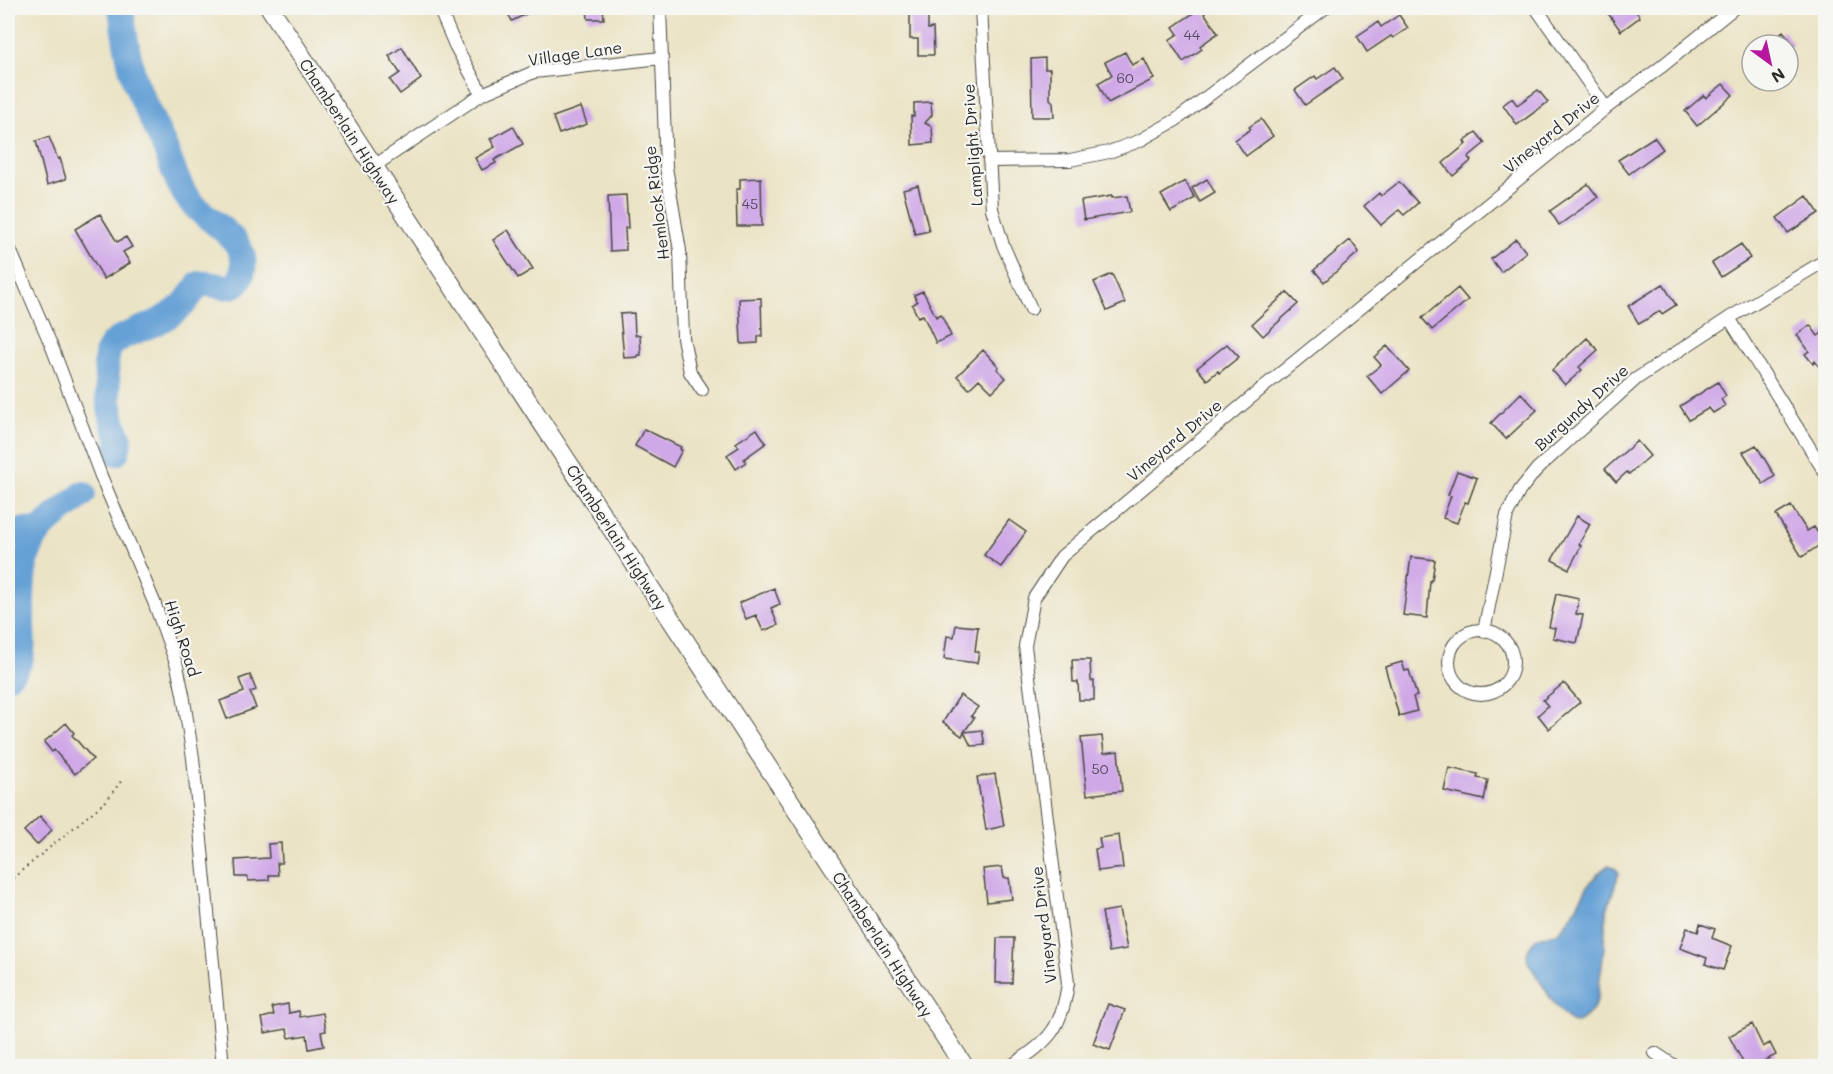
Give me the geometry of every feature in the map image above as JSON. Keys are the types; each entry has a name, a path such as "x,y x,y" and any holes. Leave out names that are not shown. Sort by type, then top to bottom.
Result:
{"main road":[{"name":"Chamberlain Highway","path":"270,8 964,1066"}],"street":[{"path":"439,8 455,45 482,94"},
{"name":"Hemlock Ridge","path":"660,8 666,166 680,251 683,338 690,372 702,390"},
{"name":"Lamplight Drive","path":"981,8 992,209 1003,245 1031,309"},
{"path":"988,161 1070,159 1109,152 1139,141 1176,120 1325,8"},
{"path":"1536,8 1606,108"},
{"name":"Vineyard Drive","path":"1011,1066 1031,1053 1056,1029 1065,1004 1068,983 1025,646 1034,597 1062,556 1266,385 1606,108 1734,8"},
{"name":"Village Lane","path":"374,166 482,94 534,72 662,58"},
{"name":"High Road","path":"8,245 52,347 101,476 154,602 177,666 192,758 223,1066"},
{"name":"Burgundy Drive","path":"1484,631 1507,515 1537,468 1635,379 1729,318 1826,260"},
{"path":"1729,318 1826,474"},
{"path":"1484,631 1496,634 1505,641 1512,652 1513,665 1510,677 1502,687 1491,693 1479,694 1467,691 1457,683 1451,672 1449,660 1460,638 1471,632 1484,631"},
{"path":"1655,1053 1675,1066"}],"path":[{"path":"8,882 106,801 122,780"}],"water":[{"path":"1609,865 1619,873 1606,913 1597,999 1592,1011 1577,1023 1571,1022 1553,1002 1528,962 1528,950 1538,938 1559,931 1572,915 1592,881"}],"building":[{"path":"505,8 538,8 512,21"},
{"path":"587,8 603,8 604,19 588,19"},
{"path":"1201,8 1218,33 1200,46 1202,49 1183,62 1169,40 1178,34 1173,27"},
{"path":"1613,8 1634,8 1640,17 1621,31 1607,12"},
{"path":"910,12 928,12 928,29 933,28 934,55 918,55 918,39 910,39"},
{"path":"1399,15 1408,28 1367,52 1357,36 1378,22 1381,27"},
{"path":"402,47 421,79 400,94 390,80 400,73 389,56"},
{"path":"1125,52 1132,65 1144,59 1154,79 1108,103 1098,83 1112,75 1105,62"},
{"path":"1045,58 1045,69 1050,69 1050,99 1053,102 1054,117 1032,117 1031,59"},
{"path":"1335,67 1343,79 1305,105 1295,90 1315,76 1317,79"},
{"path":"1723,84 1733,95 1697,126 1685,111 1704,95 1706,98"},
{"path":"1538,90 1548,102 1517,125 1503,105 1512,98 1517,105"},
{"path":"931,102 932,115 925,123 932,127 933,143 912,145 911,116 914,116 914,103"},
{"path":"581,107 587,124 559,134 553,117"},
{"path":"1261,119 1273,136 1246,156 1235,140"},
{"path":"513,126 523,144 494,160 496,163 482,170 475,158 495,147 490,139"},
{"path":"1476,132 1485,143 1468,157 1471,161 1453,176 1443,163 1466,144 1464,141"},
{"path":"49,137 58,159 60,158 66,179 47,185 36,141"},
{"path":"1654,137 1663,149 1629,174 1618,160"},
{"path":"761,178 762,226 737,226 736,189 740,189 740,179"},
{"path":"1207,179 1215,193 1200,202 1192,188"},
{"path":"1185,181 1195,198 1171,212 1161,195"},
{"path":"1399,182 1418,203 1404,215 1399,210 1381,225 1364,206 1379,193 1381,196"},
{"path":"1588,184 1598,197 1559,225 1550,211"},
{"path":"918,185 929,231 915,234 903,189"},
{"path":"626,195 628,228 625,228 626,250 610,251 608,196"},
{"path":"1112,196 1112,198 1127,196 1130,212 1084,220 1081,201"},
{"path":"1807,196 1819,213 1788,233 1777,218"},
{"path":"100,214 117,242 126,237 132,247 123,252 130,263 104,279 75,229"},
{"path":"508,230 533,269 518,278 493,240"},
{"path":"1516,239 1526,252 1501,272 1491,259"},
{"path":"1350,240 1359,252 1324,282 1314,270"},
{"path":"1741,244 1750,258 1721,277 1712,263"},
{"path":"1112,274 1125,303 1107,311 1094,282"},
{"path":"1663,284 1676,305 1662,314 1660,311 1639,324 1628,306"},
{"path":"1458,288 1468,300 1432,330 1422,318"},
{"path":"923,291 936,317 941,314 951,336 936,343 923,315 918,317 912,305 917,302 914,295"},
{"path":"1287,292 1298,304 1263,336 1252,324"},
{"path":"761,298 762,336 758,336 758,343 741,344 739,299"},
{"path":"634,313 635,335 640,335 641,355 624,358 620,314"},
{"path":"1810,325 1818,336 1826,330 1826,376 1815,361 1813,364 1805,354 1809,351 1797,335"},
{"path":"1587,338 1598,350 1579,367 1582,370 1565,385 1552,370"},
{"path":"1227,344 1239,357 1207,380 1197,368"},
{"path":"1387,346 1409,371 1382,394 1367,376 1381,365 1374,357"},
{"path":"983,350 1006,378 992,392 979,379 969,389 957,376"},
{"path":"1718,382 1726,396 1721,399 1725,406 1713,413 1709,408 1689,420 1680,406"},
{"path":"1521,393 1537,410 1506,439 1491,423"},
{"path":"644,429 681,447 682,450 673,467 635,446"},
{"path":"757,429 766,443 744,459 746,462 736,469 727,455 739,447 736,443"},
{"path":"1637,441 1650,456 1616,482 1605,469"},
{"path":"1756,445 1775,476 1763,484 1743,452"},
{"path":"1457,471 1477,478 1468,503 1465,502 1457,523 1443,518"},
{"path":"1791,506 1807,531 1814,527 1824,542 1802,557 1776,515"},
{"path":"1577,516 1590,524 1569,569 1552,560"},
{"path":"1009,520 1026,532 1001,567 984,555"},
{"path":"1411,557 1435,560 1430,581 1427,618 1403,615"},
{"path":"774,588 780,604 771,608 778,625 763,631 756,615 746,619 739,603"},
{"path":"1556,594 1579,599 1576,614 1583,615 1577,643 1553,638 1555,628 1549,627"},
{"path":"956,625 978,627 975,651 979,652 977,663 944,659 947,636 954,637"},
{"path":"1072,660 1090,660 1091,681 1094,681 1094,700 1079,700 1078,682 1073,682"},
{"path":"1402,662 1405,671 1409,670 1417,696 1413,697 1417,711 1399,716 1385,667"},
{"path":"250,675 256,690 250,692 256,708 227,719 220,701 244,692 239,679"},
{"path":"1564,683 1580,702 1549,729 1538,715 1548,706 1543,700"},
{"path":"960,695 978,707 971,716 974,718 962,736 943,722"},
{"path":"66,723 74,733 72,735 93,759 75,774 44,742"},
{"path":"982,730 985,745 971,746 964,732"},
{"path":"1102,736 1104,753 1118,751 1122,791 1087,795 1081,738"},
{"path":"1449,768 1478,774 1477,778 1488,780 1484,800 1444,791"},
{"path":"995,774 1004,826 986,830 977,777"},
{"path":"40,816 52,830 37,845 24,831"},
{"path":"1119,835 1123,868 1098,871 1095,849 1101,848 1099,838"},
{"path":"281,843 282,863 277,863 278,875 269,875 269,880 248,881 248,877 236,877 235,860 269,858 268,844"},
{"path":"1002,867 1004,878 1009,878 1012,899 987,902 983,869"},
{"path":"1119,909 1127,949 1109,952 1102,912"},
{"path":"1700,924 1715,929 1712,938 1732,946 1723,970 1705,964 1707,958 1680,948 1687,928 1698,932"},
{"path":"997,938 1014,938 1012,983 996,983"},
{"path":"288,1004 289,1013 299,1011 300,1017 323,1013 326,1031 321,1032 324,1046 309,1049 307,1035 289,1038 287,1029 265,1033 262,1018 274,1015 272,1007"},
{"path":"1108,1004 1125,1010 1110,1050 1093,1044"},
{"path":"1752,1024 1763,1047 1770,1043 1776,1055 1754,1066 1745,1066 1729,1036"}],"waterway":[{"path":"116,453 120,440 109,403 106,363 112,344 173,313 184,304 199,284 224,287 235,285 242,274 244,262 235,241 197,208 181,188 136,84 121,8"},
{"path":"8,676 18,665 22,653 23,582 29,551 43,527 83,494"},
{"path":"8,536 25,530 39,532"}]}
